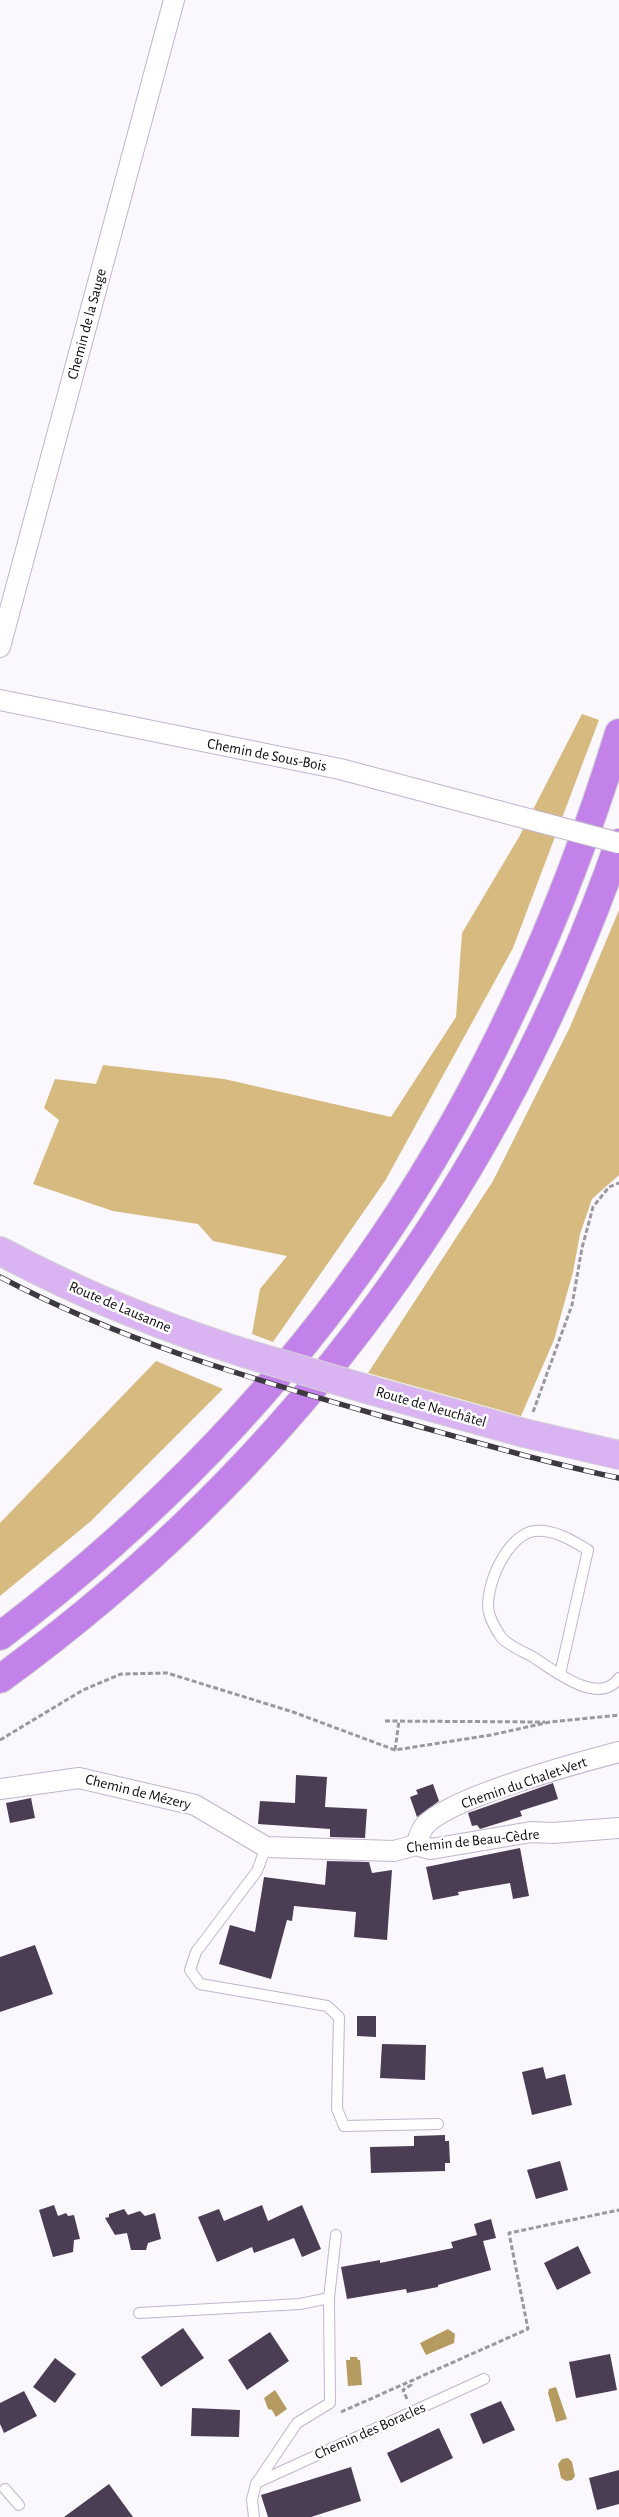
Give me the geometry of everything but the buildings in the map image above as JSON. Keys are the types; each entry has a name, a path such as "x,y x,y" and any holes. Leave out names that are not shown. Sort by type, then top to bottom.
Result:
{"highway":[{"path":"0,1636 94,1562 201,1462 302,1347 335,1306 388,1231 456,1122 519,999 564,890 619,733"},
{"path":"0,1679 98,1604 190,1521 264,1446 363,1327 451,1199 528,1062 573,963 619,843"}],"main road":[{"name":"Route de Lausanne","path":"0,1251 106,1302 174,1330 244,1353"},
{"name":"Route de Neuchâtel","path":"244,1353 524,1433 619,1455"}],"street":[{"name":"Chemin de la Sauge","path":"0,647 174,0"},
{"name":"Chemin de Sous-Bois","path":"0,700 340,769 619,843"},
{"name":"Chemin du Chalet-Vert","path":"416,1845 424,1827 462,1802 516,1783 619,1752"},
{"name":"Chemin de Mézery","path":"0,1789 79,1778 195,1806 266,1847"},
{"name":"Chemin de Beau-Cèdre","path":"266,1847 394,1851 416,1845 432,1848 531,1832 553,1833 619,1828"}],"lane":[{"path":"560,1674 588,1550 562,1535 536,1530 520,1536 500,1563 490,1591 489,1613 501,1638 577,1685 599,1689 615,1683 619,1678"},
{"path":"266,1847 257,1871 196,1952 190,1970 200,1984 327,2006 339,2017 337,2109 344,2126 438,2124"},
{"path":"254,2517 252,2500 256,2484 298,2423 330,2403 329,2298 336,2235"},
{"path":"139,2313 300,2304 329,2298"},
{"name":"Chemin des Boracles","path":"256,2484 484,2379"},
{"path":"2,2490 19,2504"}],"path":[{"path":"524,1433 572,1304 582,1248 593,1207 609,1187 619,1183"},
{"path":"0,1740 83,1690 121,1674 167,1673 293,1712 396,1750 492,1735 550,1722"},
{"path":"385,1721 550,1722 619,1715"},
{"path":"396,1750 399,1721"},
{"path":"338,2414 528,2329 509,2233 619,2210"},
{"path":"403,2390 411,2385 411,2382"}],"shaded area":[{"path":"582,714 599,720 513,948 385,1181 273,1342 252,1334 260,1289 287,1256 213,1241 198,1224 113,1211 33,1184 59,1120 44,1108 55,1079 96,1084 103,1065 224,1079 391,1117 456,1017 462,933 519,837"},
{"path":"619,910 619,1175 592,1199 580,1234 573,1272 554,1340 521,1416 368,1373 493,1181 570,1027"},
{"path":"156,1361 223,1389 91,1521 0,1596 0,1523"},
{"path":"448,2329 455,2334 454,2343 426,2355 420,2343"},
{"path":"350,2357 357,2357 360,2360 362,2385 348,2386 346,2360 350,2360"},
{"path":"556,2387 567,2419 556,2422 548,2393 549,2389"},
{"path":"275,2390 287,2409 276,2417 272,2410 268,2409 264,2398"},
{"path":"568,2458 572,2462 575,2476 572,2480 566,2481 561,2478 558,2464 562,2459"}],"railway":[{"path":"0,1277 92,1321 233,1372 468,1440 619,1478"}]}
